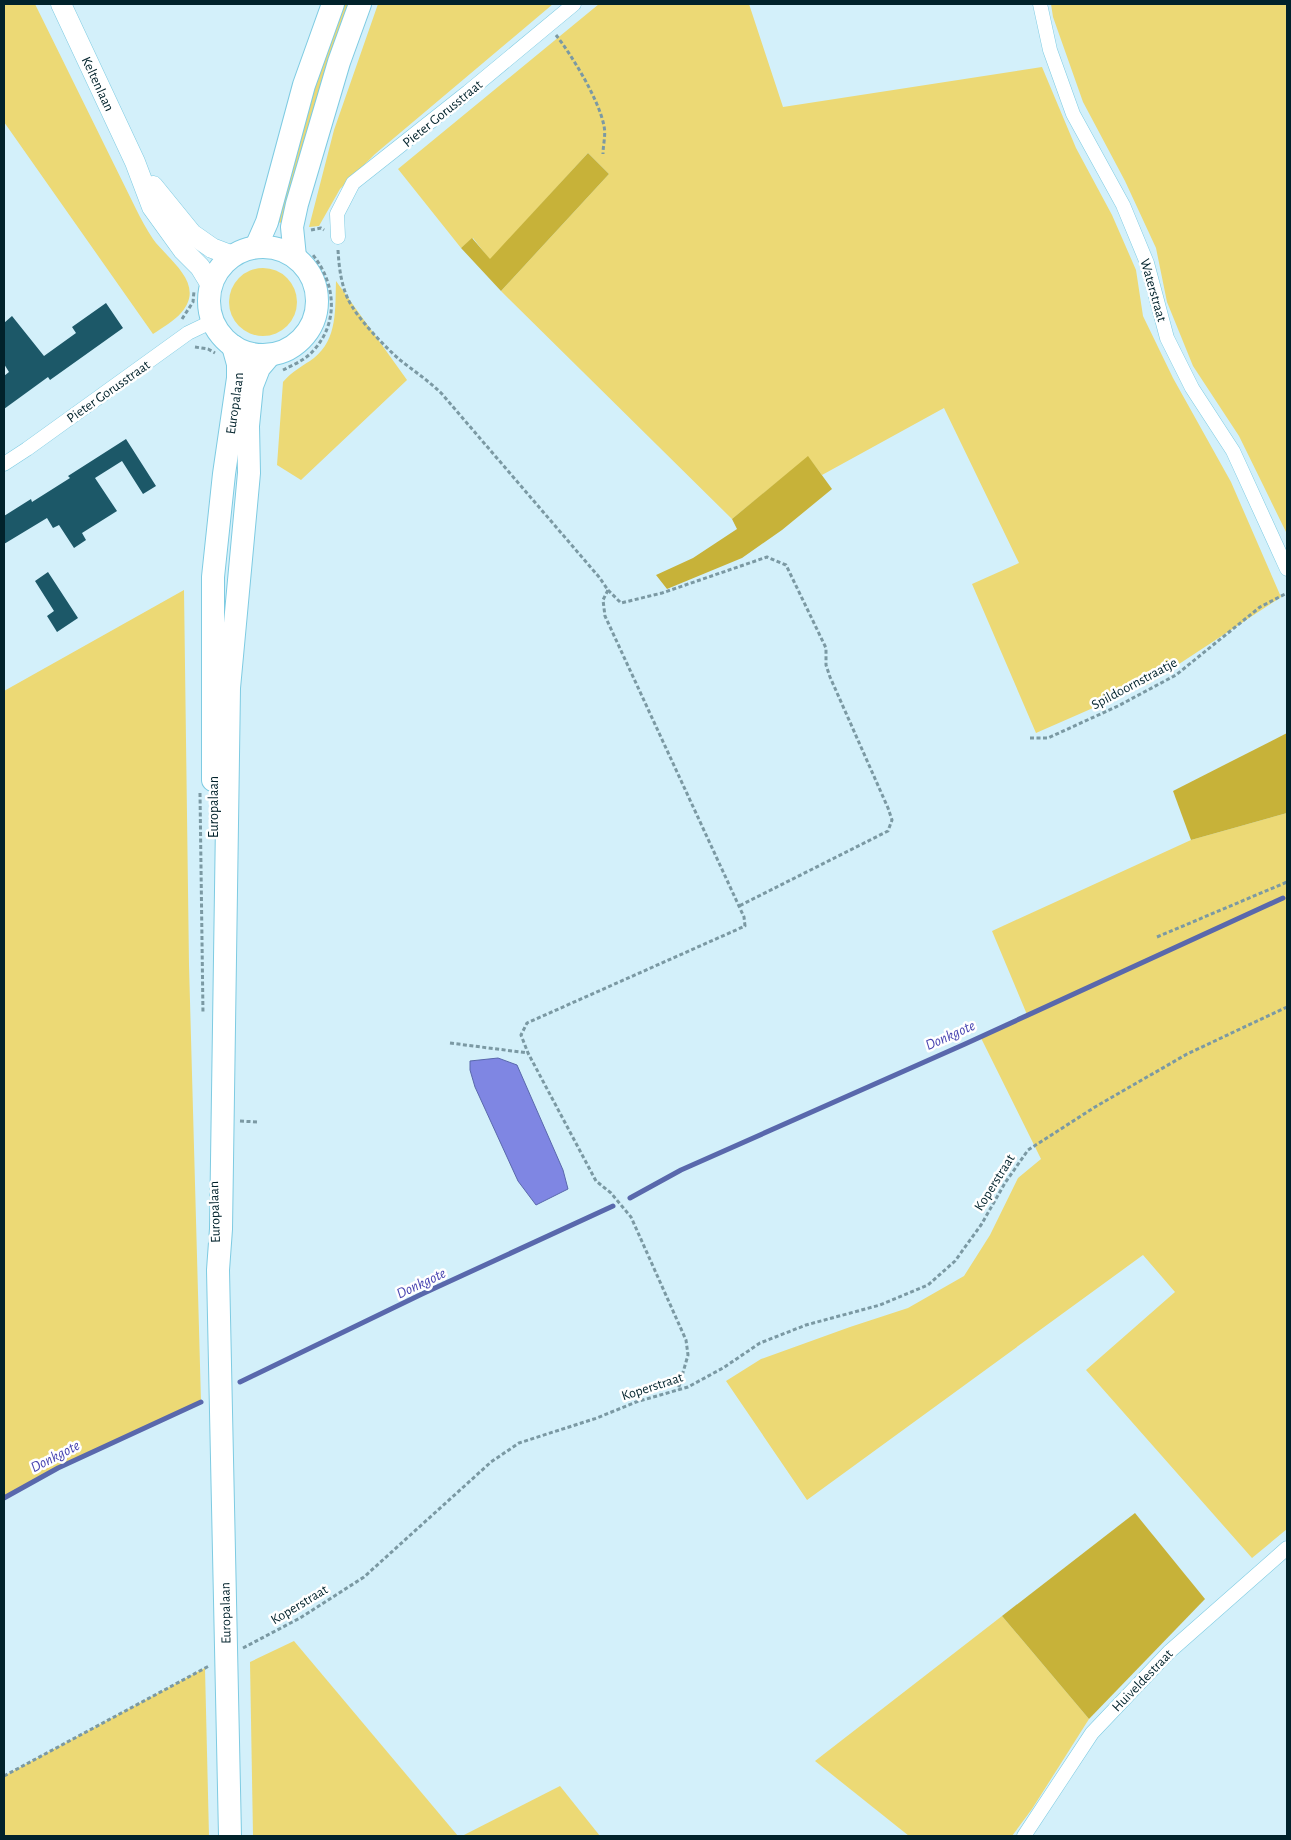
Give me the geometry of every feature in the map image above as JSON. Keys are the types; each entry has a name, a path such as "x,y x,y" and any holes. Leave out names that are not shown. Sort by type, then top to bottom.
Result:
{"main road":[{"name":"Keltenlaan","path":"61,4 136,162 156,213 183,250 200,267 203,287"},
{"path":"256,247 267,222 304,85 333,4"},
{"path":"302,253 292,227 297,204 338,62 360,4"},
{"name":"Keltenlaan","path":"136,162 168,207 192,234 212,248 233,256"},
{"name":"Europalaan","path":"230,1836 218,1270 221,1229 229,688 249,473 248,426 254,380 260,368 274,364 302,339 313,323 317,305 316,287 302,253 270,247 256,247 244,250 233,256 203,287 213,321 221,335 233,346 274,364"},
{"name":"Europalaan","path":"218,1270 213,1231 213,577 224,474 238,378 238,364 233,346"}],"street":[{"name":"Pieter Gorusstraat","path":"338,237 337,214 354,183 574,4"},
{"name":"Waterstraat","path":"1040,4 1050,50 1074,114 1123,205 1147,263 1167,338 1192,388 1233,451 1287,569"},
{"name":"Pieter Gorusstraat","path":"4,464 192,331 213,321"},
{"name":"Huiveldestraat","path":"1024,1836 1092,1734 1168,1652 1287,1548"}],"path":[{"path":"548,25 570,53 599,110 605,128 603,154"},
{"path":"338,237 338,264 348,301 377,338 442,394 621,603 662,593 767,557 786,565 826,648 826,665 830,677 892,820 888,831 739,906"},
{"path":"274,364 312,352 322,339 329,324 332,309 329,283 322,266 302,253"},
{"path":"181,320 203,287"},
{"path":"608,590 603,600 605,616 739,906 745,926 527,1023 521,1035 528,1053 596,1181 611,1193 631,1217 686,1340 688,1355 678,1390"},
{"name":"Spildoornstraatje","path":"1030,738 1048,738 1118,706 1176,675 1260,607 1287,593"},
{"path":"1157,937 1287,882"},
{"name":"Koperstraat","path":"4,1776 300,1618 364,1577 491,1462 519,1443 597,1418 636,1402 688,1387 723,1368 760,1343 806,1325 880,1305 928,1286 954,1261 981,1225 1005,1183 1028,1150 1095,1107 1187,1054 1287,1007"},
{"path":"450,1043 528,1053"}],"shaded area":[{"path":"4,4 35,4 142,221 153,239 188,282 190,292 188,302 181,313 153,334 4,122"},
{"path":"338,4 353,4 287,224 272,221"},
{"path":"378,4 553,4 375,154 340,189 319,226 309,227 334,130"},
{"path":"599,4 749,4 783,107 1042,67 1076,148 1112,215 1136,270 1143,316 1173,378 1231,482 1281,597 1150,683 1036,733 972,584 1019,563 944,408 822,475 808,457 732,519 501,291 609,174 588,153 490,260 473,238 461,248 398,169"},
{"path":"1051,4 1287,4 1287,534 1239,436 1193,366 1167,302 1156,248 1125,181 1083,102 1053,17"},
{"path":"588,153 609,174 501,291 461,248 472,238 490,259"},
{"path":"263,268 276,271 287,278 294,289 297,302 294,315 287,326 276,333 263,336 250,333 239,326 232,315 229,302 232,289 239,278 250,271"},
{"path":"336,281 407,380 301,480 277,465 283,382 314,358 327,342 334,322"},
{"path":"808,456 832,489 782,530 742,558 667,589 656,575 693,558 737,529 732,519"},
{"path":"184,590 189,965 201,1402 58,1468 4,1498 4,691"},
{"path":"1287,733 1287,813 1191,840 1173,791"},
{"path":"1287,813 1287,1529 1252,1558 1086,1370 1175,1292 1143,1255 807,1500 726,1381 761,1359 908,1308 964,1276 990,1235 1018,1178 1041,1159 981,1038 1028,1017 992,931 1191,840"},
{"path":"1135,1513 1205,1599 1089,1719 1002,1616"},
{"path":"1002,1616 1089,1719 1032,1809 1012,1836 909,1836 815,1761"},
{"path":"294,1641 458,1836 253,1836 250,1662"},
{"path":"205,1668 209,1836 4,1836 4,1776"},
{"path":"560,1786 600,1836 462,1836"}],"water":[{"path":"498,1058 517,1065 563,1170 568,1189 536,1205 518,1181 475,1087 470,1070 470,1061"}],"building":[{"path":"106,303 123,328 50,380 48,377 4,409 4,376 9,372 4,364 4,323 12,316 44,356 76,333 72,327"},
{"path":"126,439 156,486 143,494 122,461 95,478 117,511 82,533 86,540 74,548 59,525 53,528 47,518 4,544 4,516 31,499 32,502 70,478 68,476"},
{"path":"48,572 78,618 57,632 47,616 54,611 35,581"}],"waterway":[{"name":"Donkgote","path":"630,1198 681,1170 965,1044 1283,898"},
{"name":"Donkgote","path":"240,1382 422,1294 613,1206"},
{"name":"Donkgote","path":"4,1498 58,1468 201,1402"}]}
